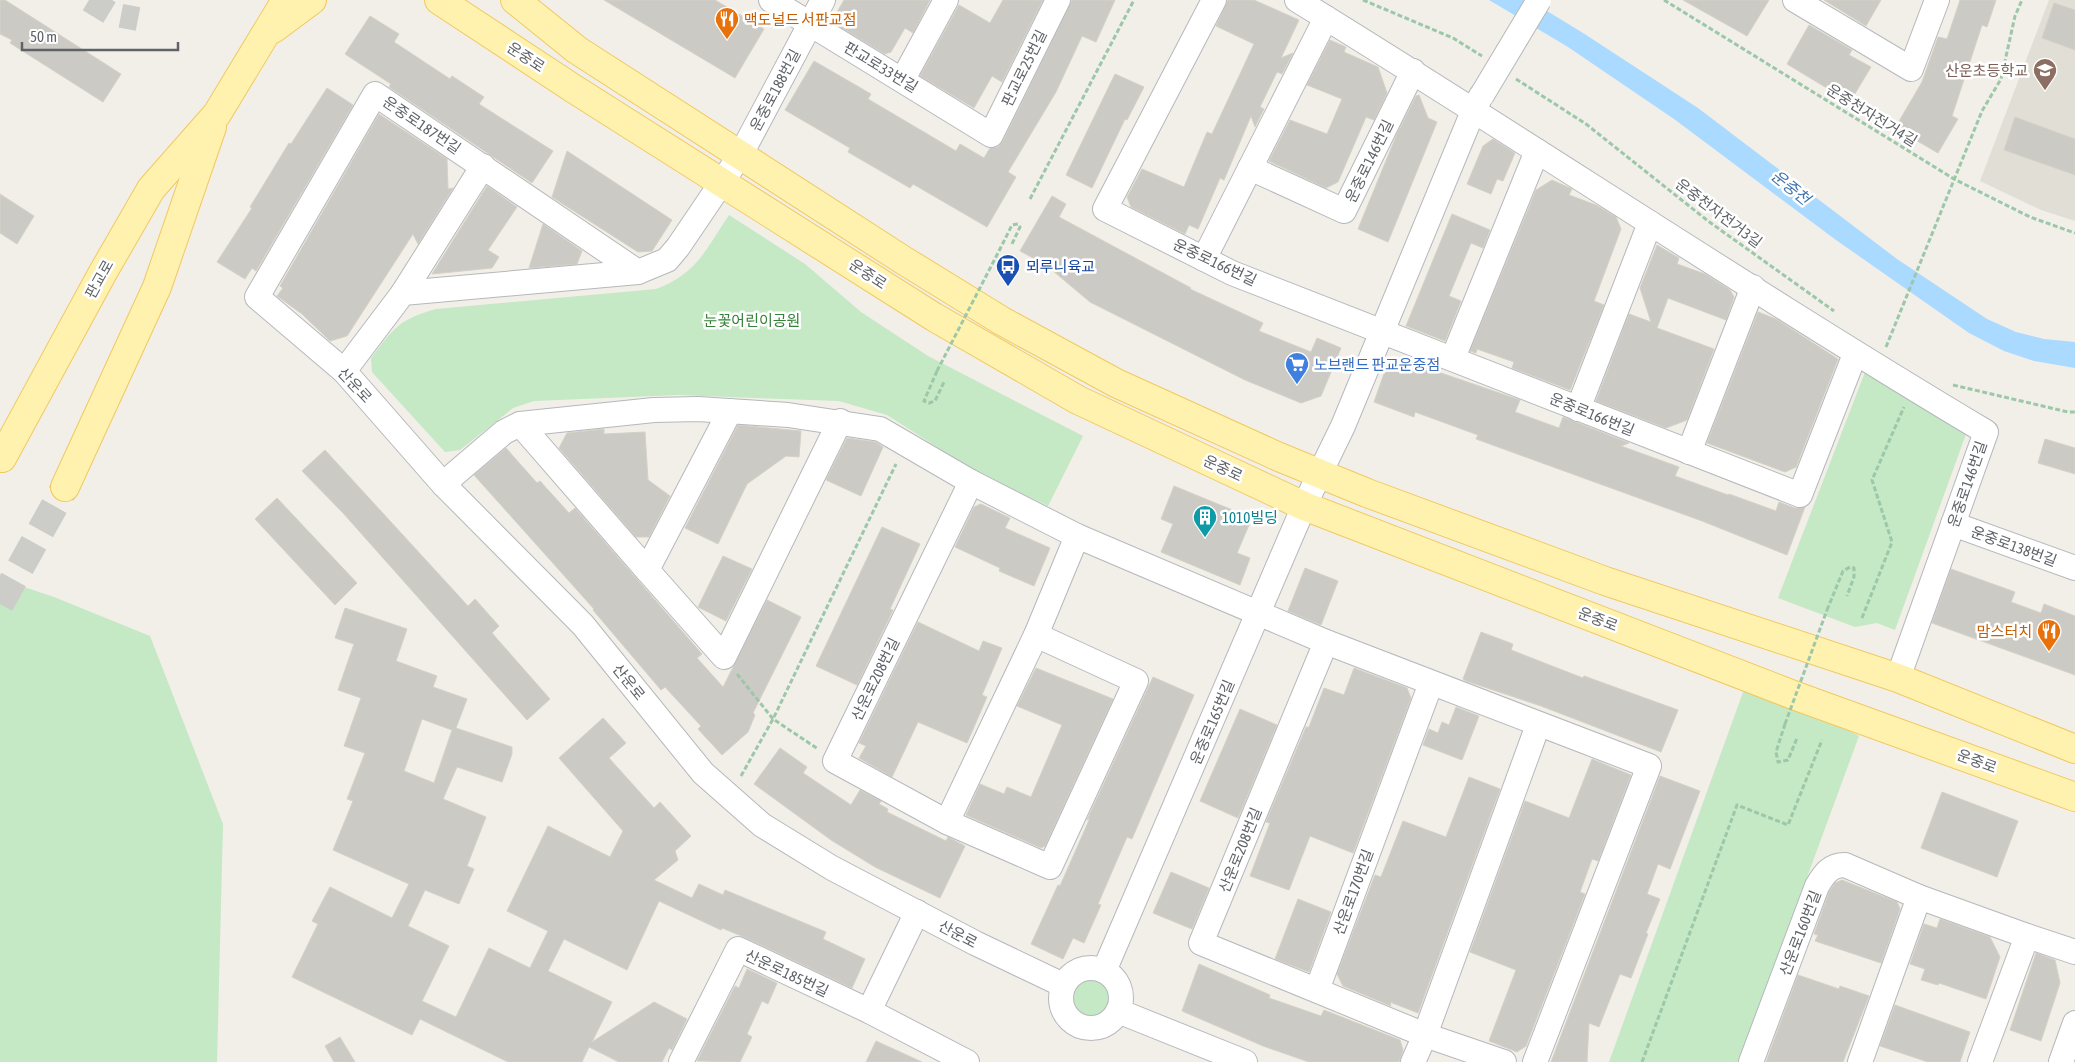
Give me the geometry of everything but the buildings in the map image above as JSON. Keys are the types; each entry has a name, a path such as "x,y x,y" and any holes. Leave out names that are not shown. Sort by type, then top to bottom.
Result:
{"main road":[{"path":"264,36 269,0"},
{"name":"판교로","path":"2,458 102,274 151,189 216,114 286,0"},
{"path":"264,36 312,0"},
{"name":"운중로","path":"439,0 574,89 934,317 1078,400 1304,506 1796,696 2075,797"},
{"name":"운중로","path":"515,0 577,50 919,270 1066,357 1116,384 1319,473 1604,581 1898,678 2075,749"},
{"name":"판교로","path":"65,487 157,287 216,114"}],"street":[{"name":"판교로33번길","path":"771,0 991,135"},
{"name":"운중로188번길","path":"741,154 823,0"},
{"path":"902,79 946,0"},
{"name":"판교로25번길","path":"991,135 1058,0"},
{"name":"운중로166번길","path":"1214,0 1105,209 1232,273 1800,494 1855,354"},
{"name":"운중로146번길","path":"1297,0 1414,71 1478,102 1537,151 1753,287 1855,354 1986,432 1898,678"},
{"path":"1319,473 1343,426 1384,331 1478,102 1539,0"},
{"path":"1795,0 1910,69 1937,0"},
{"path":"1204,259 1326,18"},
{"name":"운중로146번길","path":"1250,168 1344,211 1414,71"},
{"name":"운중로187번길","path":"257,297 376,94 638,272"},
{"path":"1453,358 1537,151"},
{"path":"403,293 638,272 667,260 741,154"},
{"path":"344,371 403,293 483,166"},
{"path":"1578,409 1650,222"},
{"path":"1689,452 1753,287"},
{"name":"산운로","path":"257,297 344,371 443,484 582,625 703,773 762,825 832,868 1063,985"},
{"path":"443,484 504,432 520,424 654,410 730,411 788,414 880,429 971,482 1077,536 1326,642 1538,725 1649,766 1535,1062"},
{"path":"647,570 730,411"},
{"path":"520,424 724,657 840,421"},
{"name":"운중로165번길","path":"1104,971 1319,473"},
{"name":"산운로208번길","path":"835,761 971,482"},
{"name":"운중로138번길","path":"1953,524 2075,568"},
{"path":"948,822 1036,635 1077,536"},
{"path":"835,761 948,822 1050,867 1136,681 1036,635"},
{"name":"산운로208번길","path":"1317,990 1201,943 1326,642"},
{"name":"산운로170번길","path":"1317,990 1430,683"},
{"path":"1413,1062 1425,1035 1538,725"},
{"name":"산운로160번길","path":"1751,1062 1817,886 1825,873 1836,865 1845,865 1919,896 2075,952"},
{"path":"1860,1062 1919,896"},
{"path":"869,1011 917,912"},
{"path":"1980,1062 2027,936"},
{"name":"산운로185번길","path":"681,1062 738,950 869,1011 967,1062"},
{"path":"1085,968 1104,971 1118,984 1121,993 1118,1011 1113,1019 1096,1028 1078,1026 1064,1013 1060,994 1063,985 1076,972 1085,968"},
{"path":"1317,990 1425,1035 1504,1062"},
{"path":"1118,1011 1245,1062"},
{"path":"2062,1062 2075,1023"}],"path":[{"path":"1030,200 1134,0"},
{"path":"1363,0 1453,38 1486,59"},
{"name":"운중천자전거4길","path":"1664,0 1954,179 2030,218 2075,233"},
{"path":"1886,348 1982,111 2001,80 2015,16 2022,0"},
{"name":"운중천자전거3길","path":"1510,74 1586,124 1708,220 1837,313"},
{"path":"944,382 935,401 929,404 924,401 937,371 1012,225 1018,224 1020,227 1011,246"},
{"path":"1878,342 1894,352"},
{"path":"1949,384 2068,412 2075,412"},
{"path":"1862,618 1892,542 1872,480 1904,407"},
{"path":"729,796 773,719 907,443"},
{"path":"1796,738 1788,760 1778,762 1776,752 1827,610 1843,571 1850,567 1854,568 1855,573 1847,596"},
{"path":"724,657 773,719 835,761"},
{"path":"1642,1062 1737,804 1788,825 1822,740"}],"shaded area":[{"name":"산운초등학교","path":"2049,0 2075,0 2075,221 2041,210 1980,181"}],"green space":[{"name":"눈꽃어린이공원","path":"729,215 805,264 861,312 928,356 1083,436 1048,506 965,465 887,415 839,401 678,395 534,401 513,408 460,450 445,452 372,372 371,358 398,326 413,317 436,309 656,289 670,283 691,268 699,259"},
{"path":"1865,372 1966,434 1895,630 1877,623 1855,627 1778,598"},
{"path":"0,579 54,597 150,636 223,824 217,1062 0,1062"},
{"path":"1746,684 1804,706 1859,736 1739,1062 1609,1062"},
{"path":"1087,978 1095,978 1102,981 1108,987 1111,998 1108,1009 1102,1015 1095,1018 1087,1018 1080,1015 1074,1009 1071,1002 1071,994 1074,987 1080,981"}],"water":[{"name":"운중천","path":"1489,0 1529,0 1583,33 1698,108 1897,259 1987,319 2016,332 2044,339 2075,342 2075,368 2034,361 2004,351 1969,333 1836,240 1674,119 1568,47"}],"tunnel":[{"path":"89,0 112,14 138,19"},
{"path":"0,604 65,487"}],"place":[{"name":"맥도널드 서판교점","path":"727,40"},
{"name":"산운초등학교","path":"2045,91"},
{"name":"뫼루니육교","path":"1008,287"},
{"name":"노브랜드 판교운중점","path":"1297,385"},
{"name":"1010빌딩","path":"1205,538"},
{"name":"맘스터치","path":"2049,652"}]}
